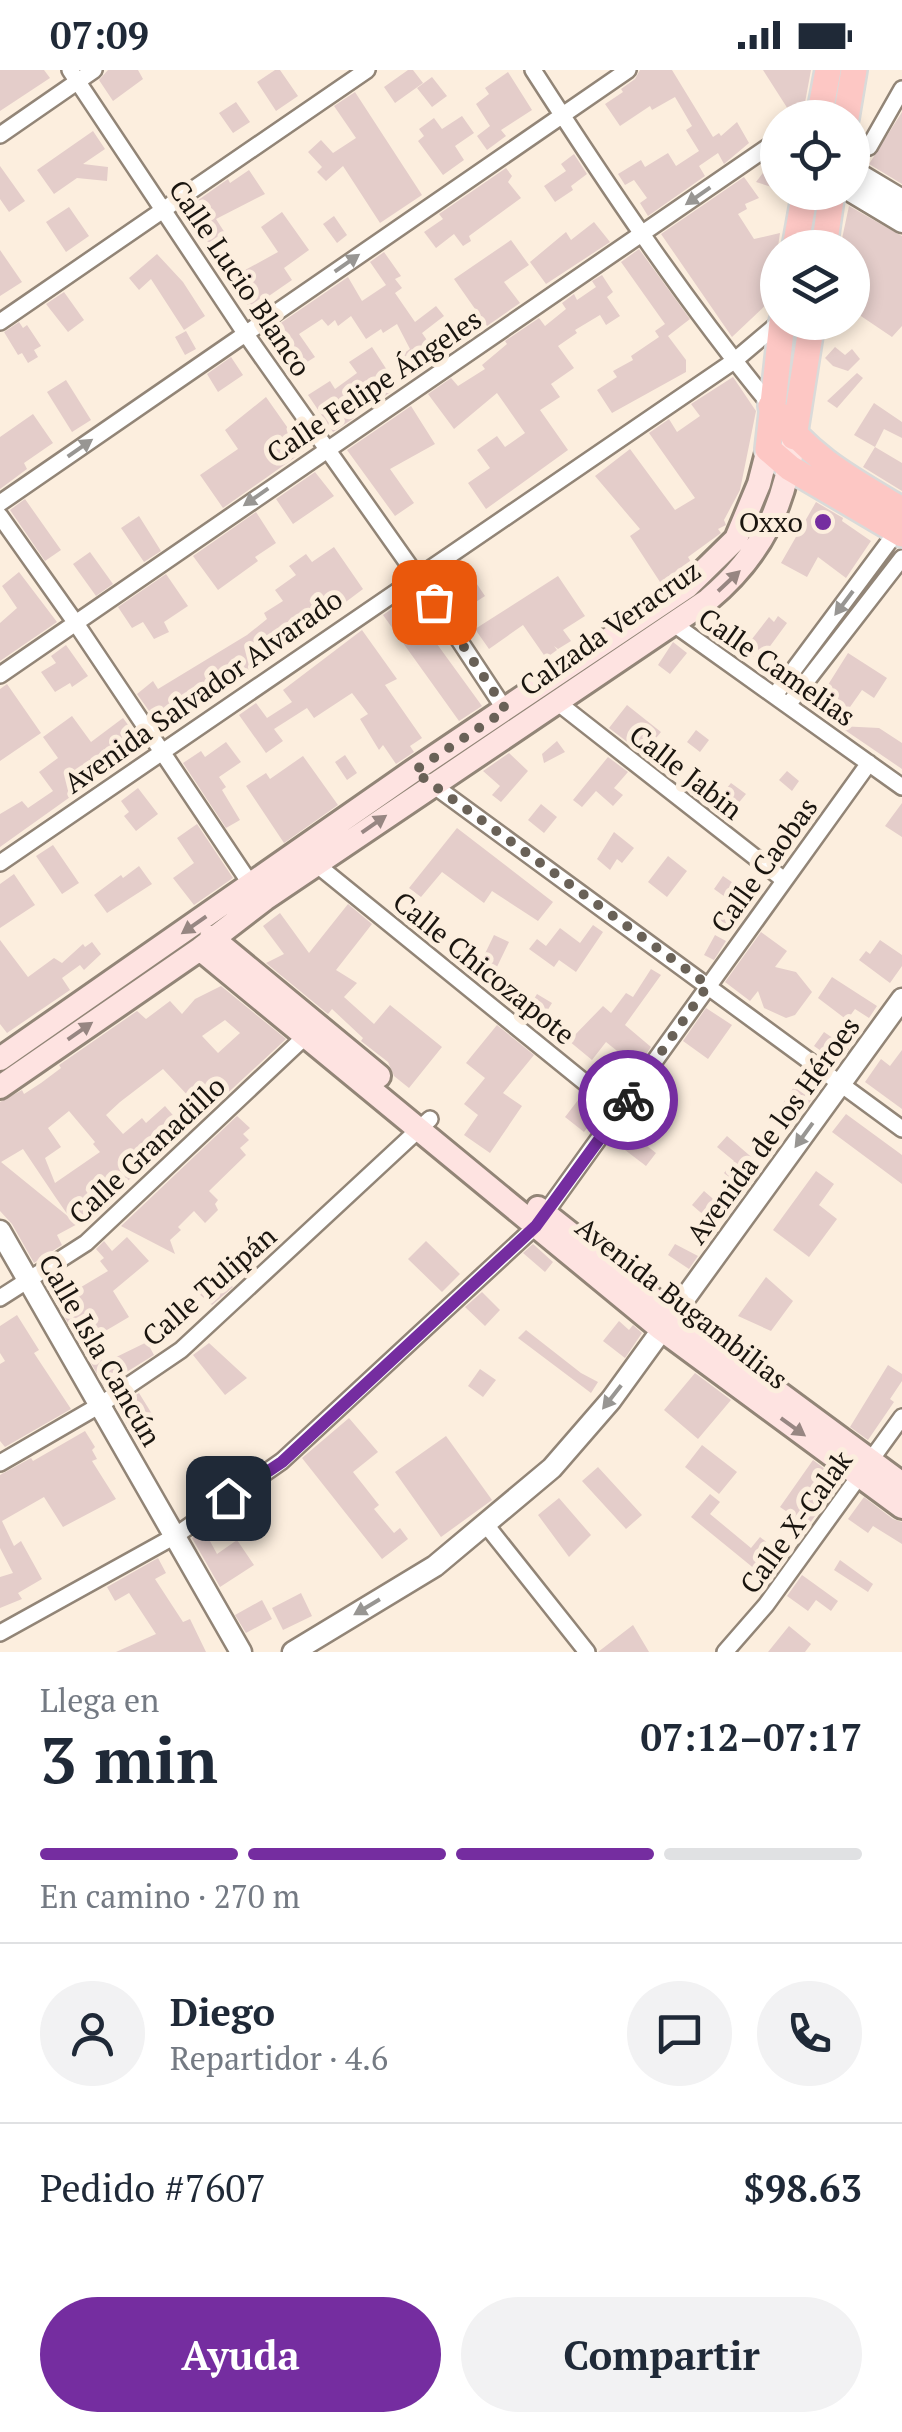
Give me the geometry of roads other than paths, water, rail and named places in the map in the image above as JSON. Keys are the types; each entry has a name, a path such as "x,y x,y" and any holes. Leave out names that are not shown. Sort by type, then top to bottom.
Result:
{"main road":[{"path":"820,100 828,70"},
{"path":"849,100 854,70"},
{"name":"Calzada Veracruz","path":"0,1087 205,943 258,892 316,864 506,710 688,586 717,560 736,539 746,518 768,448 779,340"},
{"name":"Calzada Veracruz","path":"0,1059 258,892 423,778 557,702 731,581 752,558 768,531 790,468 809,340"},
{"path":"771,406 794,436 822,462 901,525"},
{"path":"768,448 790,468 901,525"},
{"path":"775,511 802,492 829,490"},
{"name":"Avenida Bugambilias","path":"205,943 666,1322 866,1468 902,1508"},
{"name":"Avenida Bugambilias","path":"866,1468 902,1484"}],"street":[{"path":"0,135 74,76 94,70"},
{"path":"0,322 367,70"},
{"path":"533,70 644,234 771,406"},
{"path":"0,504 628,70"},
{"name":"Calle Lucio Blanco","path":"74,76 245,333 506,710"},
{"path":"870,143 902,89"},
{"name":"Calle Felipe Ángeles","path":"0,675 760,153"},
{"path":"870,181 902,200"},
{"path":"870,203 902,222"},
{"name":"Avenida Salvador Alvarado","path":"0,862 760,339"},
{"path":"0,516 258,892"},
{"path":"782,700 901,525"},
{"path":"782,700 902,558"},
{"name":"Calle Camelias","path":"672,622 902,787"},
{"name":"Calle Jabin","path":"557,702 784,880"},
{"name":"Calle Caobas","path":"0,1633 169,1539 282,1462 540,1220 868,763"},
{"path":"423,778 902,1129"},
{"name":"Calle Chicozapote","path":"316,864 620,1111"},
{"name":"Avenida de los Héroes","path":"292,1652 435,1566 552,1468 611,1400 902,999"},
{"name":"Calle Granadillo","path":"16,1289 86,1243 312,1030"},
{"name":"Calle Tulipán","path":"0,1463 94,1408 181,1350 425,1124"},
{"name":"Calle Isla Cancún","path":"0,1231 16,1289"},
{"name":"Calle Isla Cancún","path":"0,1256 16,1289 94,1408 169,1539 226,1652"},
{"name":"Calle X-Calak","path":"725,1652 766,1605 902,1417"},
{"path":"487,1526 587,1652"},
{"name":"Calle Isla Cancún","path":"169,1539 242,1652"}],"place":[{"name":"Oxxo","path":"823,522"}]}
